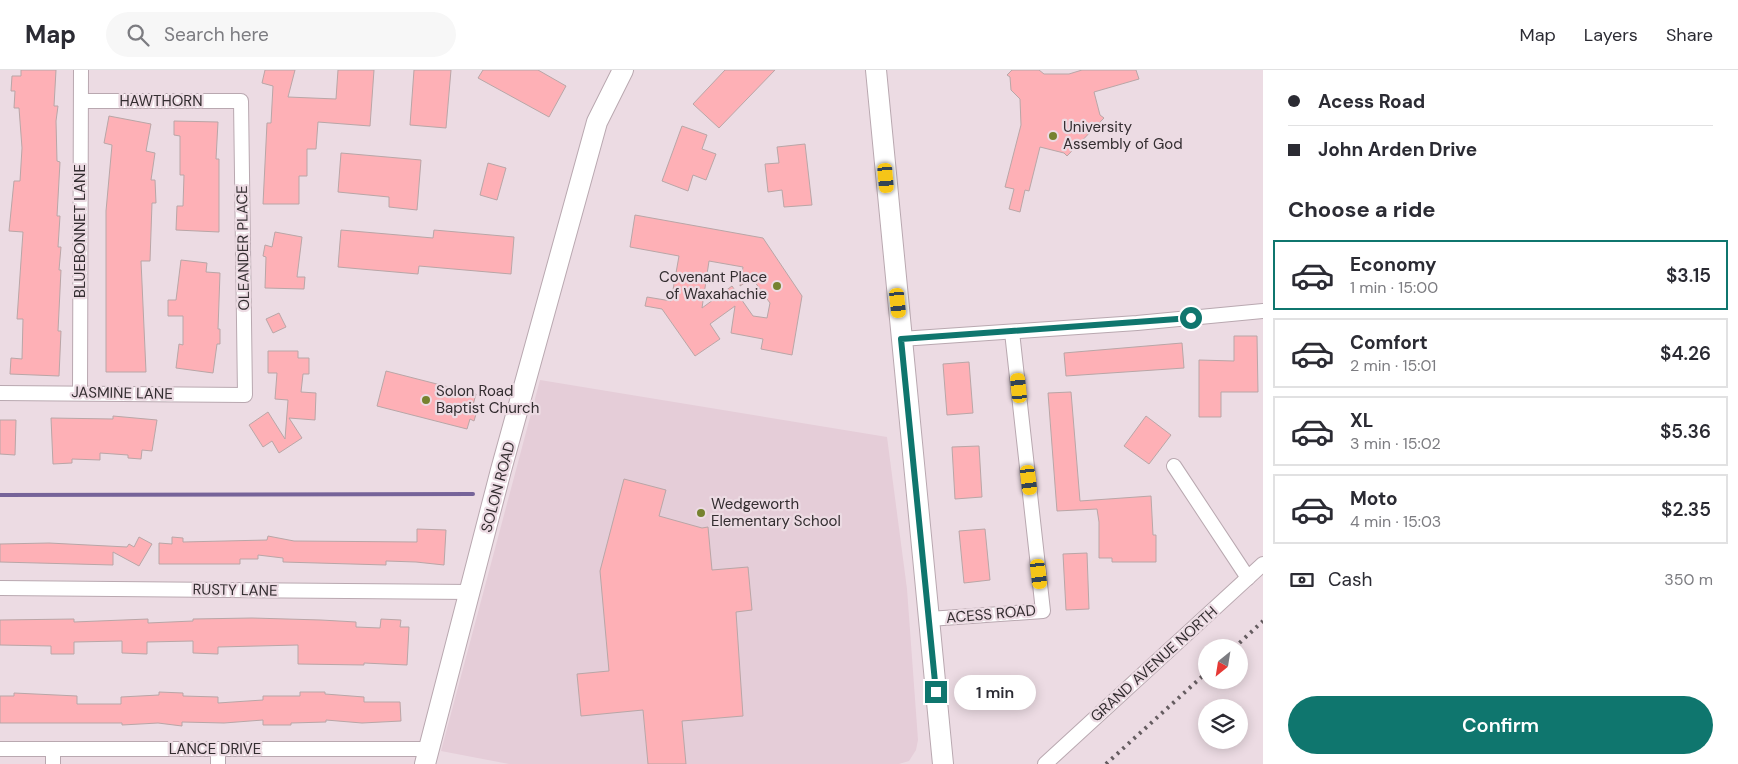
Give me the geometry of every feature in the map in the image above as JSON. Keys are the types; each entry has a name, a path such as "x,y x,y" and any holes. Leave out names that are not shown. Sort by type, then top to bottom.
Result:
{"main road":[{"name":"SOLON ROAD","path":"427,756 471,592 501,470 597,122 623,70"},
{"path":"876,70 943,764"}],"street":[{"name":"BLUEBONNET LANE","path":"80,393 81,70"},
{"name":"HAWTHORN","path":"80,101 242,101"},
{"name":"OLEANDER PLACE","path":"242,101 244,395"},
{"path":"901,339 1137,323 1263,311"},
{"name":"ACESS ROAD","path":"929,619 1043,611 1012,332"},
{"name":"JASMINE LANE","path":"0,393 244,395"},
{"path":"1174,466 1248,578"},
{"name":"GRAND AVENUE NORTH","path":"1045,764 1263,564"},
{"name":"RUSTY LANE","path":"0,588 471,592"},
{"path":"53,749 53,764"},
{"path":"218,749 218,764"},
{"name":"LANCE DRIVE","path":"0,750 218,749 427,756"}],"shaded area":[{"name":"Wedgeworth Elementary School","path":"540,380 887,437 907,589 918,740 916,750 909,761 899,764 509,764 441,751"}],"building":[{"path":"21,70 56,70 54,106 58,106 56,121 57,161 60,162 57,216 60,216 58,247 61,247 58,331 61,331 59,376 10,374 11,358 22,359 23,319 17,319 23,232 9,231 14,181 20,181 22,148 19,108 14,108 15,91 11,91 12,76 21,76"},
{"path":"265,70 295,70 288,97 336,99 338,70 374,70 370,126 318,122 316,149 307,149 307,176 299,176 299,204 263,204 267,123 271,123 273,86 262,83"},
{"path":"414,70 451,70 446,128 410,125"},
{"path":"483,70 538,70 566,86 549,117 478,78"},
{"path":"725,70 775,70 719,128 693,104"},
{"name":"University Assembly of God","path":"1012,70 1039,70 1044,74 1069,74 1082,70 1136,70 1139,79 1094,92 1100,115 1104,118 1067,156 1064,153 1040,147 1029,191 1025,190 1020,212 1009,209 1014,189 1005,187 1021,125 1020,99 1011,90 1010,77 1007,75"},
{"path":"109,116 151,124 146,151 155,153 151,180 155,180 156,203 152,203 150,261 141,261 146,372 106,372 106,211 112,145 104,143"},
{"path":"174,121 218,122 216,159 219,159 219,232 176,230 177,206 183,206 184,175 180,175 180,136 174,135"},
{"path":"682,126 707,135 702,149 716,154 706,180 693,175 688,191 662,181"},
{"path":"805,144 812,205 784,207 782,190 768,192 765,164 779,163 777,147"},
{"path":"341,153 421,160 417,210 389,207 389,197 338,192"},
{"path":"488,163 506,168 497,200 480,195"},
{"name":"Covenant Place of Waxahachie","path":"635,215 763,238 802,296 792,355 761,349 763,339 731,333 735,306 710,324 720,339 695,356 662,309 645,306 647,297 671,301 679,256 630,247","holes":["709,261 743,267 740,286 752,278 770,303 767,318 753,316 732,286 702,308"]},
{"path":"341,230 433,238 434,230 514,237 511,274 419,266 418,274 338,267"},
{"path":"275,232 302,237 297,277 305,277 304,289 265,288 266,257 263,256 265,245 272,247"},
{"path":"181,260 207,263 206,272 220,273 218,329 220,329 220,344 217,344 213,373 176,368 179,344 183,345 183,316 168,316 168,300 176,300"},
{"path":"279,313 286,327 273,333 266,319"},
{"path":"1234,336 1257,336 1258,392 1221,392 1221,417 1199,417 1199,360 1234,361"},
{"path":"1182,343 1184,368 1066,376 1064,353"},
{"path":"268,351 298,351 298,358 309,358 309,374 303,374 301,392 316,393 315,420 289,418 302,438 279,453 272,441 263,447 249,425 268,412 285,439 288,400 275,399 277,373 268,373"},
{"path":"969,362 973,413 947,415 943,364"},
{"name":"Solon Road Baptist Church","path":"386,371 476,394 473,405 478,407 474,421 470,419 467,429 377,406"},
{"path":"1071,392 1080,501 1151,496 1153,535 1156,535 1156,562 1112,562 1112,558 1099,558 1097,509 1057,511 1048,393"},
{"path":"113,416 157,420 152,451 142,450 141,459 128,458 128,455 100,453 100,460 72,459 72,463 53,464 51,418 113,419"},
{"path":"1146,416 1171,435 1149,464 1124,446"},
{"path":"0,420 16,420 15,455 0,454"},
{"path":"979,446 982,497 955,499 952,447"},
{"path":"624,479 666,490 659,516 702,528 708,527 712,570 748,567 752,610 736,612 743,716 682,721 686,764 648,764 643,710 581,716 577,674 609,671 600,571"},
{"path":"417,529 446,530 444,565 386,561 386,565 283,562 283,558 258,555 258,559 240,559 240,564 159,564 159,543 172,544 172,537 183,538 183,542 267,540 268,536 294,541 417,542"},
{"path":"985,529 990,580 964,583 959,531"},
{"path":"139,537 152,544 139,566 113,552 113,565 0,562 0,544 49,543 127,547 129,544 134,547"},
{"path":"1087,553 1089,609 1066,610 1063,554"},
{"path":"252,618 356,622 356,627 380,628 381,619 401,620 400,627 409,627 407,665 364,663 364,665 298,664 298,645 218,647 218,654 193,653 193,641 147,642 147,654 122,653 122,641 74,642 74,654 51,654 51,646 0,645 0,620 74,619 74,622 148,619 148,623 193,621 193,619"},
{"path":"159,692 183,693 183,696 218,697 218,703 263,700 263,696 300,696 300,692 325,692 325,694 364,697 364,702 400,702 401,721 362,723 326,720 326,722 291,723 291,725 263,725 263,720 224,723 182,722 182,726 158,723 122,725 122,723 0,723 0,696 14,696 14,693 77,696 77,704 121,704 121,697 159,695"}],"waterway":[{"path":"0,495 473,494"}],"railway":[{"path":"1244,639 1263,621"},
{"path":"1106,764 1198,680"}],"place":[{"name":"University Assembly of God","path":"1053,136"},
{"name":"Covenant Place of Waxahachie","path":"777,286"},
{"name":"Solon Road Baptist Church","path":"426,400"},
{"name":"Wedgeworth Elementary School","path":"701,513"}],"route":[{"path":"936,692 916,475 901,339 1191,318"}]}
